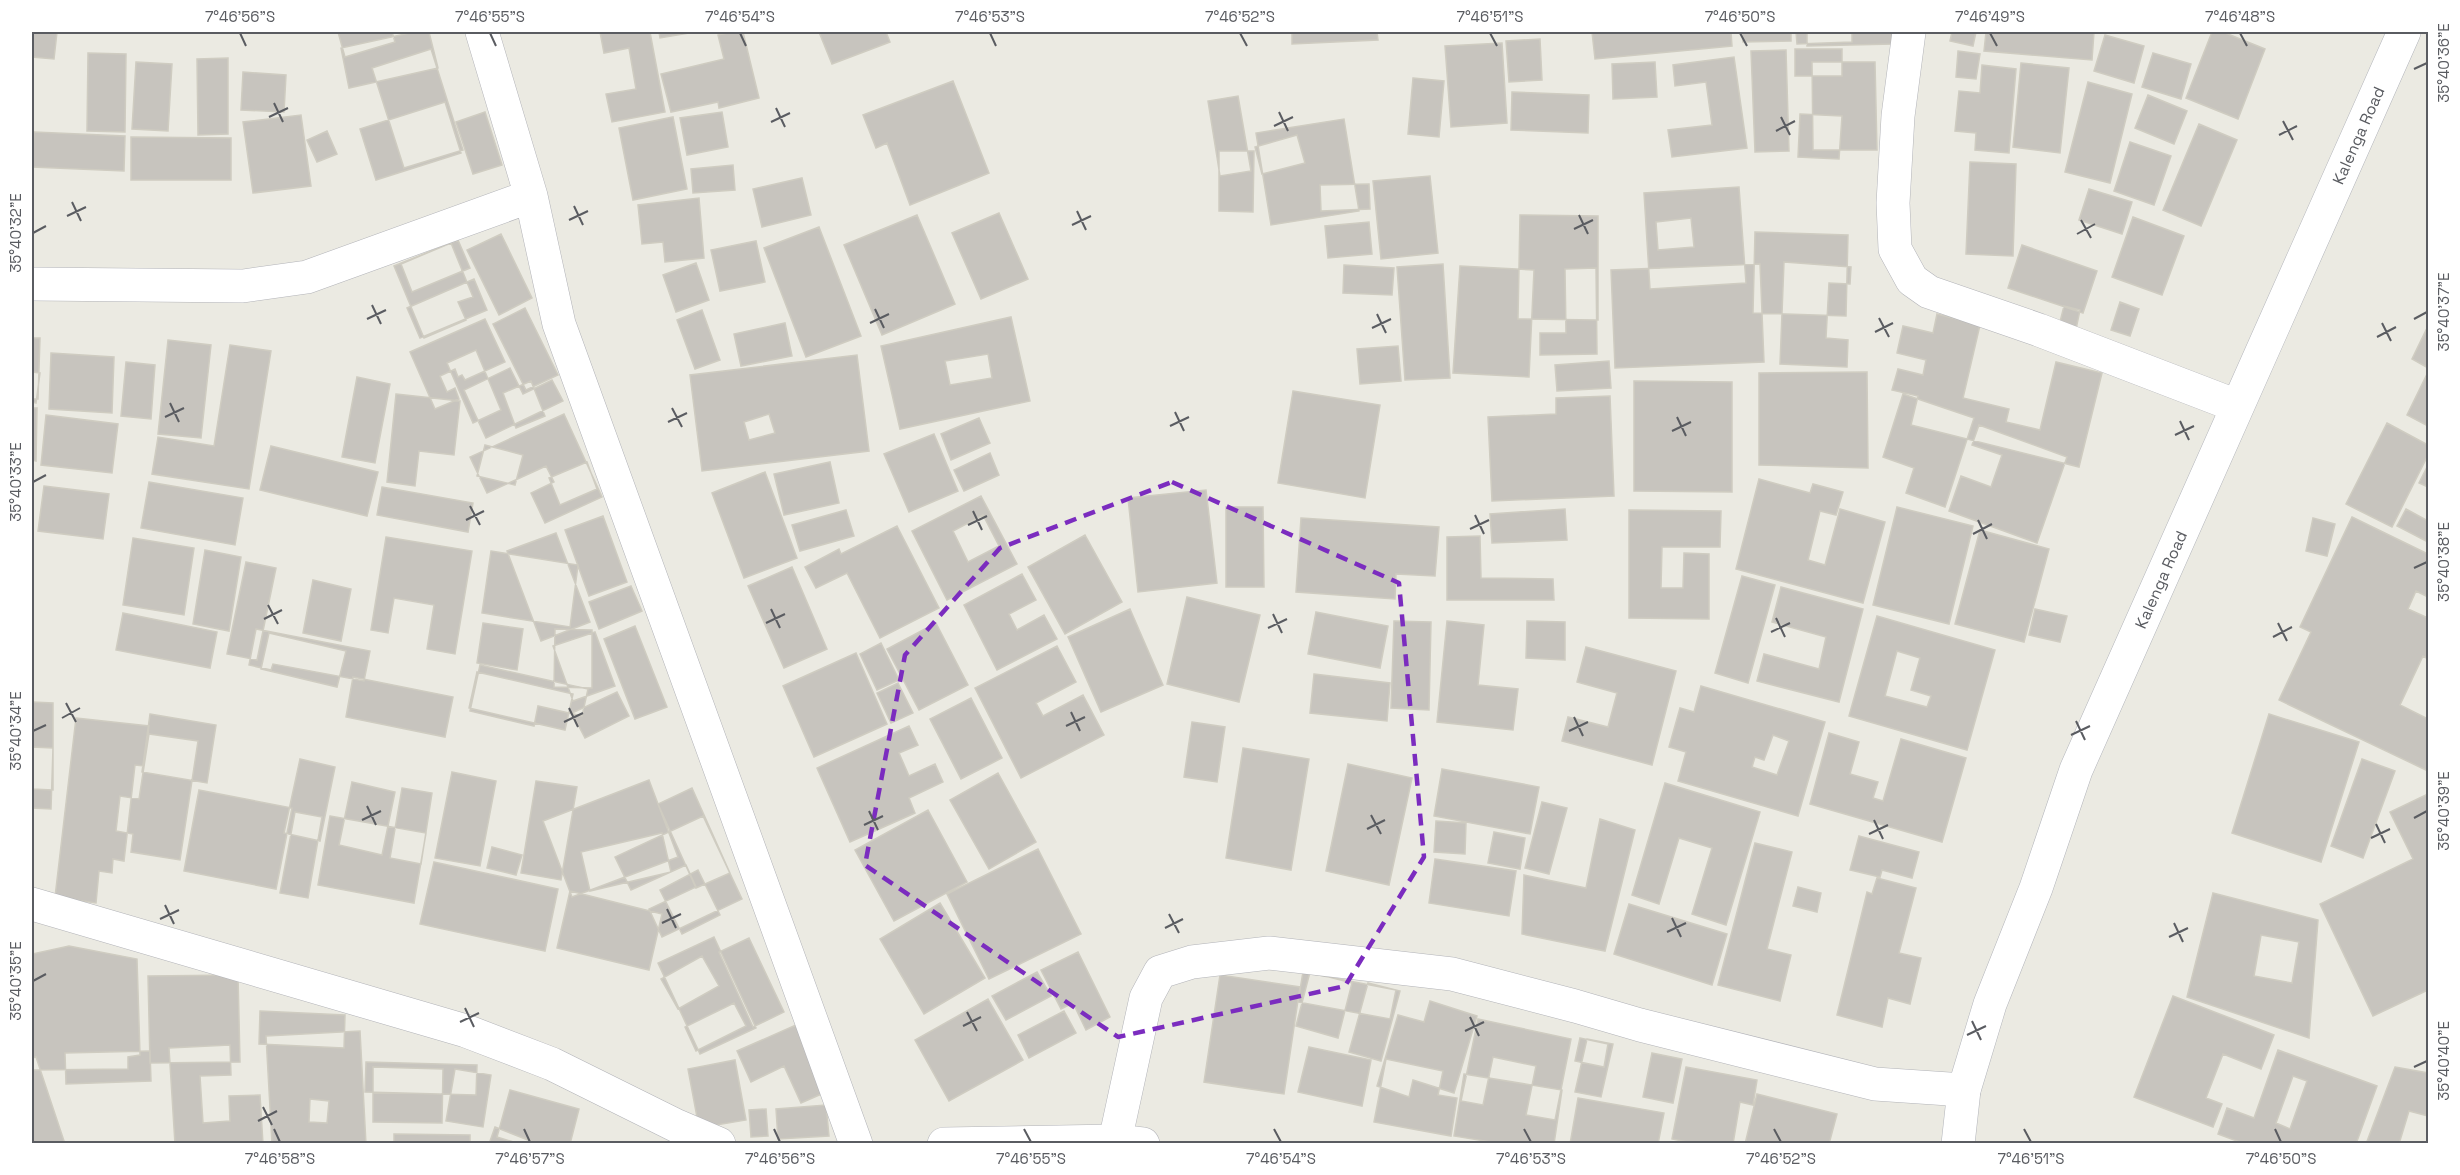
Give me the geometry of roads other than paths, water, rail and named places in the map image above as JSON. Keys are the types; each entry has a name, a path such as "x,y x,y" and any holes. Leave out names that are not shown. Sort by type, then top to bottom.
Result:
{"street":[{"path":"482,32 531,196 559,324 856,1143"},
{"path":"1909,32 1898,116 1893,203 1895,249 1912,280 1929,292 2038,330 2237,406"},
{"name":"Kalenga Road","path":"1958,1143 1964,1090 1990,1004 2036,888 2076,770 2403,32"},
{"path":"32,285 243,286 307,277 531,196"},
{"path":"32,903 466,1031 552,1064 677,1126 719,1143"},
{"path":"944,1143 1129,1142 1146,998 1160,972 1192,962 1269,953 1452,974 1640,1025 1875,1084 1964,1090"}]}
